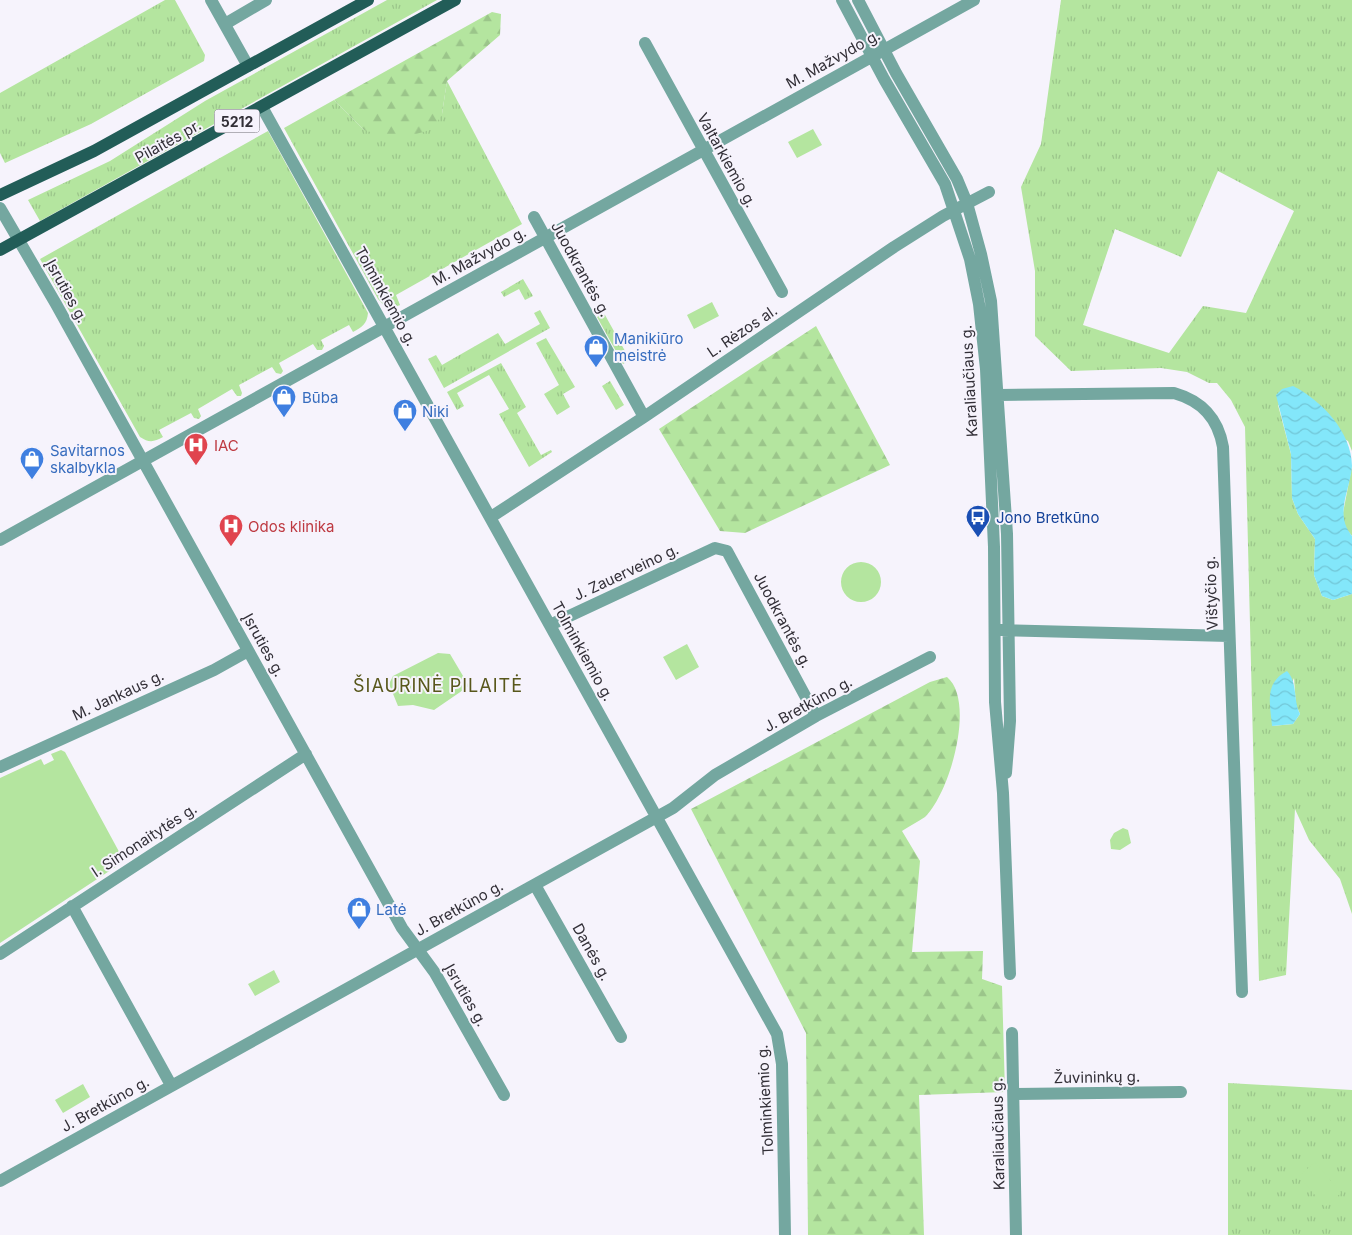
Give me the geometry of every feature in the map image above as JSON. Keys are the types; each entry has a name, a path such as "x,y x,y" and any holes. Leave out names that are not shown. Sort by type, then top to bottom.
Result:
{"main road":[{"name":"Pilaitės pr.","path":"0,195 94,151 368,0"},
{"name":"Pilaitės pr.","path":"0,250 455,0"}],"street":[{"path":"212,0 248,66"},
{"path":"225,24 266,0"},
{"name":"Karaliaučiaus g.","path":"842,0 879,53 956,178 967,204 981,254 991,301 1007,534 1002,630"},
{"name":"Karaliaučiaus g.","path":"858,0 908,122 937,170 955,210 975,279 982,321 1010,730 1003,793 1010,974"},
{"name":"M. Mažvydo g.","path":"0,540 974,0"},
{"name":"Valtarkiemio g.","path":"645,43 782,292"},
{"name":"Tolminkiemio g.","path":"262,107 777,1034 782,1064 785,1235"},
{"name":"L. Rėzos al.","path":"491,517 894,247 989,192"},
{"name":"Įsruties g.","path":"0,208 143,461 402,928 435,973 504,1095"},
{"name":"Juodkrantės g.","path":"534,217 644,416"},
{"name":"Vištyčio g.","path":"998,395 1174,393 1198,402 1216,422 1223,447 1242,992"},
{"name":"Juodkrantės g.","path":"715,548 727,551 816,716"},
{"name":"J. Zauerveino g.","path":"550,625 715,548"},
{"path":"1002,630 1229,636"},
{"name":"M. Jankaus g.","path":"0,767 214,670 248,651"},
{"name":"J. Bretkūno g.","path":"0,1181 673,808 714,775 816,716 930,657"},
{"name":"I. Simonaitytės g.","path":"0,954 306,754"},
{"name":"Danės g.","path":"535,885 621,1036"},
{"path":"72,906 171,1085"},
{"name":"Karaliaučiaus g.","path":"1012,1033 1016,1235"},
{"name":"Žuvininkų g.","path":"1014,1094 1182,1092"}],"green space":[{"path":"165,0 175,0 205,55 204,61 91,124 5,163 0,153 0,93"},
{"path":"387,0 437,0 40,221 28,200 110,161 205,101"},
{"path":"1061,0 1352,0 1352,451 1348,441 1278,405 1291,454 1292,498 1298,514 1315,539 1314,575 1322,596 1333,600 1352,594 1352,914 1340,879 1309,840 1295,809 1286,975 1259,981 1245,427 1231,400 1217,383 1209,383 1187,372 1161,368 1071,371 1035,336 1035,271 1021,187 1041,144","holes":["1218,171 1294,211 1246,313 1203,306 1169,353 1083,325 1115,229 1181,257","1294,678 1296,705 1300,714 1293,724 1272,726"]},
{"path":"492,12 501,14 500,35 447,81 442,114 433,129 396,140 364,130 334,100"},
{"path":"447,81 522,224 396,295 400,305 388,310 378,299 284,128 334,100 364,130 442,114"},
{"path":"813,129 822,145 797,158 788,142"},
{"path":"268,131 368,313 367,320 353,332 349,325 321,340 324,346 322,350 317,350 313,344 279,363 283,371 281,374 276,373 272,367 239,385 242,393 241,396 237,396 232,389 198,409 201,416 199,419 194,418 191,413 159,430 163,437 154,441 146,440 140,437 40,259"},
{"path":"574,252 597,292 591,296 568,255"},
{"path":"523,279 533,296 525,300 519,289 504,297 501,292"},
{"path":"712,302 719,316 694,329 687,315"},
{"path":"540,310 550,328 444,388 428,359 436,355 442,365 498,333 505,344 540,324 534,313"},
{"path":"602,314 605,315 630,360 623,364 597,317"},
{"path":"816,326 890,465 745,533 720,531 659,429"},
{"path":"546,338 575,387 563,394 570,407 557,415 544,394 559,385 536,343"},
{"path":"501,363 526,407 517,413 541,455 551,450 552,452 529,467 499,414 509,409 489,375 457,393 464,406 457,410 447,392"},
{"path":"610,381 624,405 616,410 602,386"},
{"path":"1352,466 1352,536 1344,526 1343,513"},
{"path":"865,562 872,565 878,571 881,582 880,590 872,599 865,602 857,602 850,599 842,590 841,578 844,571 853,563"},
{"path":"687,644 699,667 676,680 663,657"},
{"path":"438,653 450,654 469,686 434,710 413,705 398,706 389,684 393,676"},
{"path":"947,677 955,689 959,706 959,726 951,768 934,805 925,817 902,831 920,861 912,952 983,951 982,979 1002,986 1005,1092 919,1095 924,1235 808,1235 806,1033 691,809 930,682"},
{"path":"61,750 65,752 123,859 120,864 0,943 0,778 41,759 44,765 54,760 51,754"},
{"path":"1123,828 1128,830 1131,843 1120,850 1111,849 1110,840 1114,833"},
{"path":"274,970 280,982 255,996 248,984"},
{"path":"1228,1083 1352,1090 1352,1235 1228,1235"},
{"path":"83,1084 90,1097 63,1113 55,1100"},
{"path":"1315,1162 1341,1193 1325,1207 1299,1176"}],"water":[{"path":"1293,386 1324,408 1341,429 1351,453 1352,466 1345,502 1344,519 1352,536 1352,594 1333,600 1322,596 1314,575 1315,539 1298,514 1292,498 1291,454 1276,395 1282,389"},
{"path":"1287,671 1293,681 1300,714 1293,724 1272,726 1270,694 1275,681"}],"place":[{"name":"Manikiūro meistrė","path":"596,368"},
{"name":"Būba","path":"284,418"},
{"name":"Niki","path":"405,432"},
{"name":"IAC","path":"196,466"},
{"name":"Savitarnos skalbykla","path":"32,480"},
{"name":"Jono Bretkūno","path":"978,538"},
{"name":"Odos klinika","path":"231,547"},
{"name":"Latė","path":"359,930"}],"district":[{"name":"ŠIAURINĖ PILAITĖ","path":"438,685"}]}
